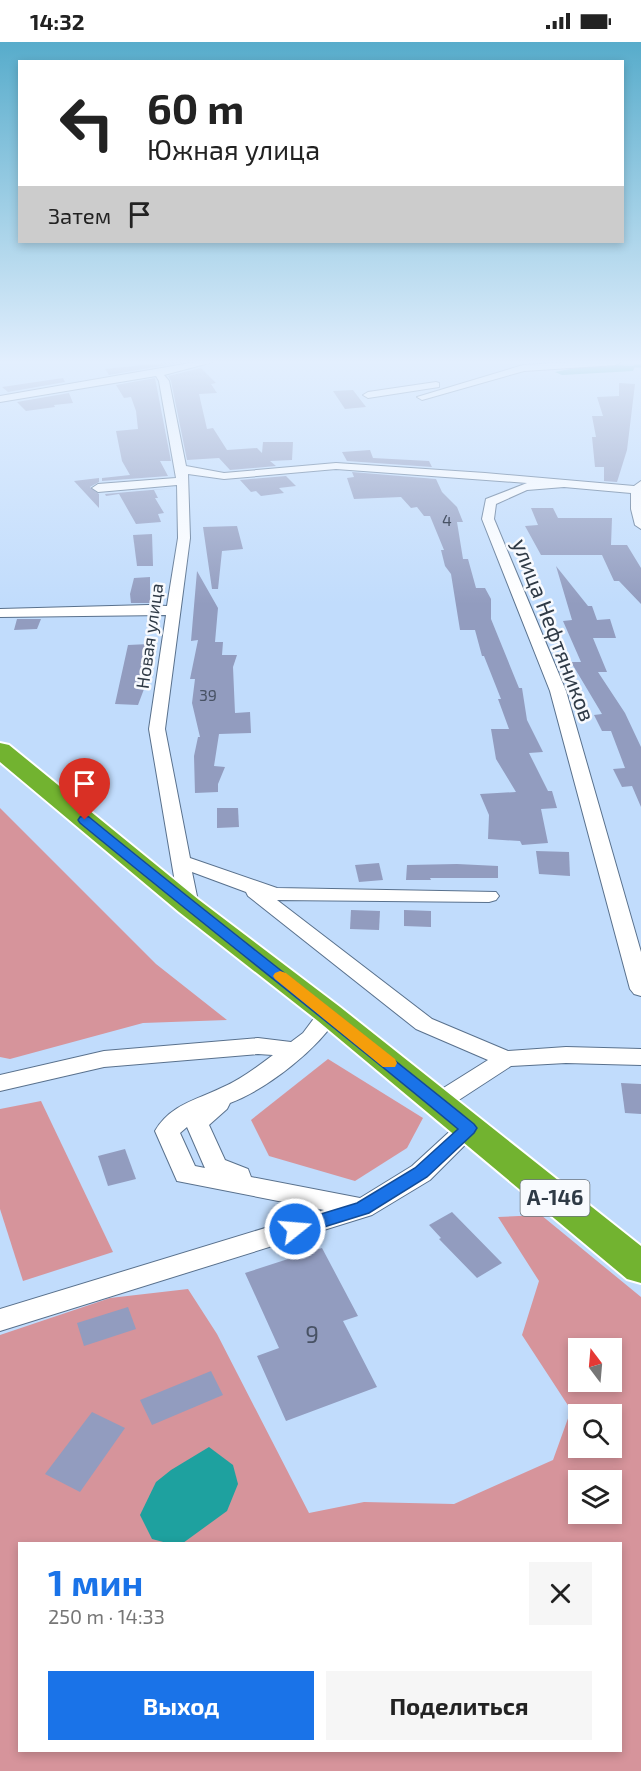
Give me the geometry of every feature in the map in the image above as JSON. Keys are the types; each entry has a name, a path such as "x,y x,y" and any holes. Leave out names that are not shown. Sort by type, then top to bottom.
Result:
{"highway":[{"name":"А-146","path":"0,750 189,906 329,1014 641,1268"}],"street":[{"name":"Новая улица","path":"176,443 182,475 184,538 157,729 189,906"},
{"path":"98,488 182,475 224,476 336,466 639,488 637,509 641,525"},
{"name":"улица Нефтяников","path":"566,483 525,487 490,502 488,519 558,691 641,989"},
{"path":"0,614 149,609 172,611"},
{"path":"181,861 250,887 277,894 489,896"},
{"path":"250,887 424,1024 506,1059 566,1055 641,1057"},
{"path":"329,1014 311,1038 263,1074 230,1094 205,1113 197,1124 216,1166 274,1192 363,1208"},
{"path":"0,1083 104,1059 258,1046 295,1050"},
{"path":"437,1103 506,1059"},
{"path":"0,1320 363,1208 421,1173 468,1128"}],"shaded area":[{"path":"0,808 156,964 227,1020 143,1023 10,1059 0,1057"},
{"path":"328,1059 423,1118 407,1148 355,1181 269,1156 251,1120"},
{"path":"41,1101 113,1252 23,1281 0,1209 0,1109"},
{"path":"541,1215 641,1297 641,1771 0,1771 0,1335 110,1298 188,1289 217,1334 309,1513 364,1502 454,1504 553,1460 568,1418 568,1458 622,1458 622,1404 568,1405 522,1335 539,1281 498,1217"},
{"path":"209,1447 233,1465 238,1484 227,1511 184,1542 163,1542 152,1539 140,1515 156,1482"}],"building":[{"path":"118,443 167,443 171,461 160,461 168,476 102,481 102,478 130,475 122,461"},
{"path":"183,443 222,443 227,450 257,448 262,453 263,443 293,443 292,460 270,461 276,466 230,470 219,458 187,460"},
{"path":"593,443 628,443 617,482 604,481 604,467 595,467"},
{"path":"370,450 373,458 429,461 432,467 347,461 342,452"},
{"path":"352,472 436,479 442,492 457,507 463,522 457,522 463,559 468,559 476,588 485,588 491,599 491,619 519,688 522,688 527,720 543,752 529,753 548,791 552,791 557,808 541,809 548,843 522,845 520,841 488,839 489,815 480,794 516,792 496,759 491,729 509,729 498,699 501,699 484,656 482,656 475,630 460,630 451,574 445,566 441,550 444,550 430,516 424,516 417,507 411,508 401,497 354,499 347,478 354,477"},
{"path":"286,476 296,486 279,488 284,493 261,496 256,491 251,492 240,480"},
{"path":"99,478 99,482 90,487 99,494 99,508 74,481"},
{"path":"174,488 154,490 158,498 155,498 164,513 158,514 161,522 136,524 119,494 106,496 105,494"},
{"path":"531,508 553,508 558,518 612,518 611,545 627,545 641,568 641,604 619,581 614,581 602,555 541,555 525,526 538,525"},
{"path":"237,526 243,549 222,551 218,589 212,589 203,527"},
{"path":"152,534 153,566 137,566 133,535"},
{"path":"556,566 588,606 592,606 597,620 610,619 616,638 593,638 607,672 598,672 625,713 641,747 641,807 632,786 622,787 613,769 625,768 611,731 602,731 594,715 602,714 571,662 581,662 563,621 572,620"},
{"path":"197,571 218,608 215,642 223,642 222,655 237,655 233,667 235,713 250,712 251,733 219,734 214,766 225,767 218,784 218,792 195,793 194,756 198,737 200,737 192,703 195,679 190,679 198,640 191,641"},
{"path":"150,577 150,603 131,603 130,594 134,578"},
{"path":"17,619 41,619 37,629 14,630"},
{"path":"149,644 142,662 144,689 138,705 115,704 128,645"},
{"path":"217,808 238,808 239,827 217,828"},
{"path":"536,851 569,852 570,876 539,874"},
{"path":"379,863 383,880 359,882 355,865"},
{"path":"407,865 498,866 498,878 406,880"},
{"path":"351,910 380,911 379,930 350,929"},
{"path":"404,910 431,911 431,927 404,926"},
{"path":"621,1083 641,1084 641,1114 625,1113"},
{"path":"125,1149 136,1179 108,1186 98,1156"},
{"path":"452,1212 502,1263 477,1278 439,1239 441,1238 429,1225"},
{"path":"322,1248 358,1316 343,1321 377,1387 286,1421 257,1356 279,1348 245,1273"},
{"path":"128,1307 136,1329 84,1346 77,1323"},
{"path":"211,1371 223,1395 152,1425 140,1400"},
{"path":"92,1412 125,1428 80,1492 45,1474"}],"slow traffic":[{"path":"280,976 389,1063"}],"route":[{"path":"85,820 189,906 329,1014 468,1128 421,1173 363,1208 295,1229"}]}
